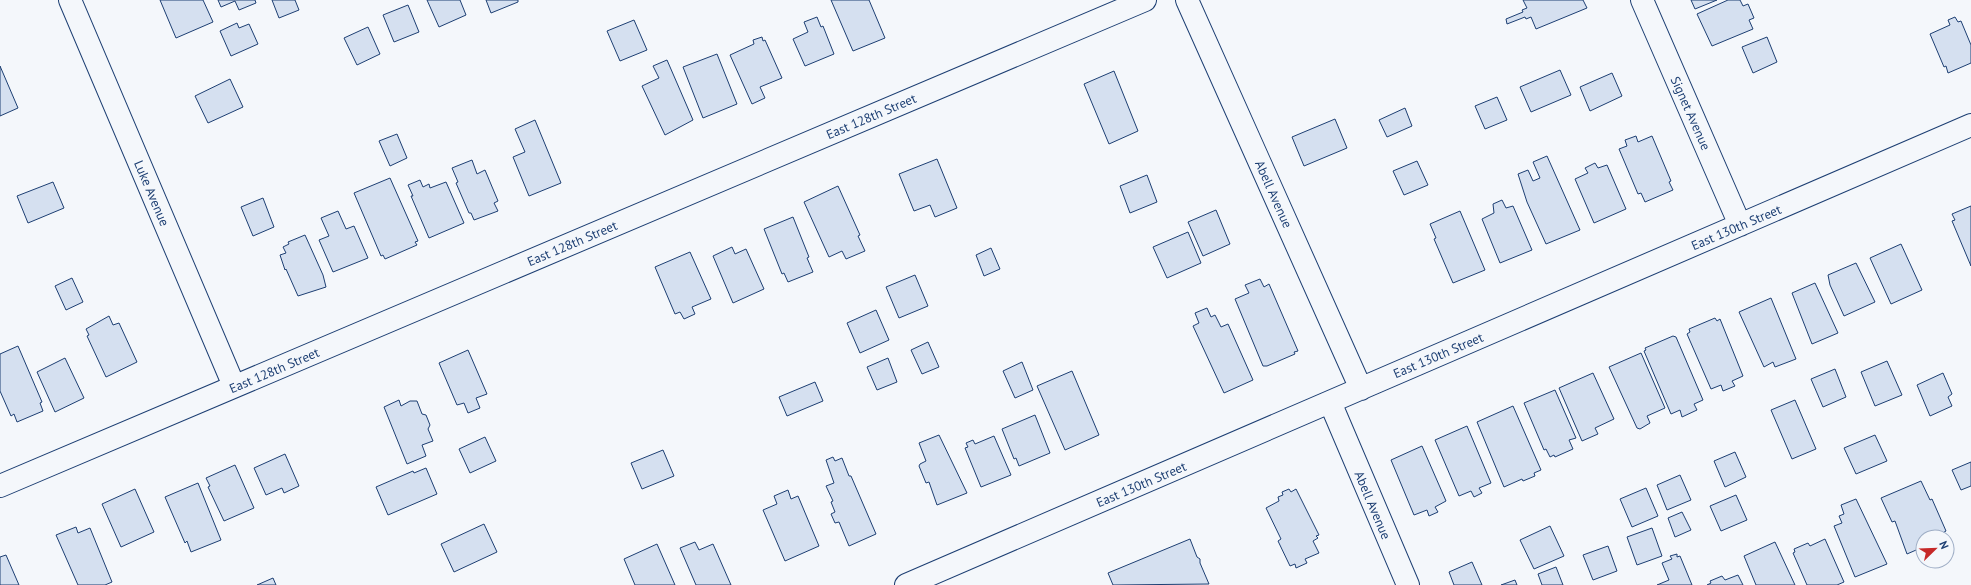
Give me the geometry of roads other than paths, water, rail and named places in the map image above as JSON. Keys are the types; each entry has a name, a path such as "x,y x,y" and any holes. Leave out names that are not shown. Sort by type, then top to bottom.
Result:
{"street":[{"name":"Luke Avenue","path":"70,0 234,386"},
{"name":"East 128th Street","path":"0,486 1145,0"},
{"name":"Abell Avenue","path":"1187,0 1361,389"},
{"name":"Signet Avenue","path":"1642,0 1740,225"},
{"name":"East 130th Street","path":"906,585 1971,125"},
{"name":"Abell Avenue","path":"1330,402 1408,585"}]}
